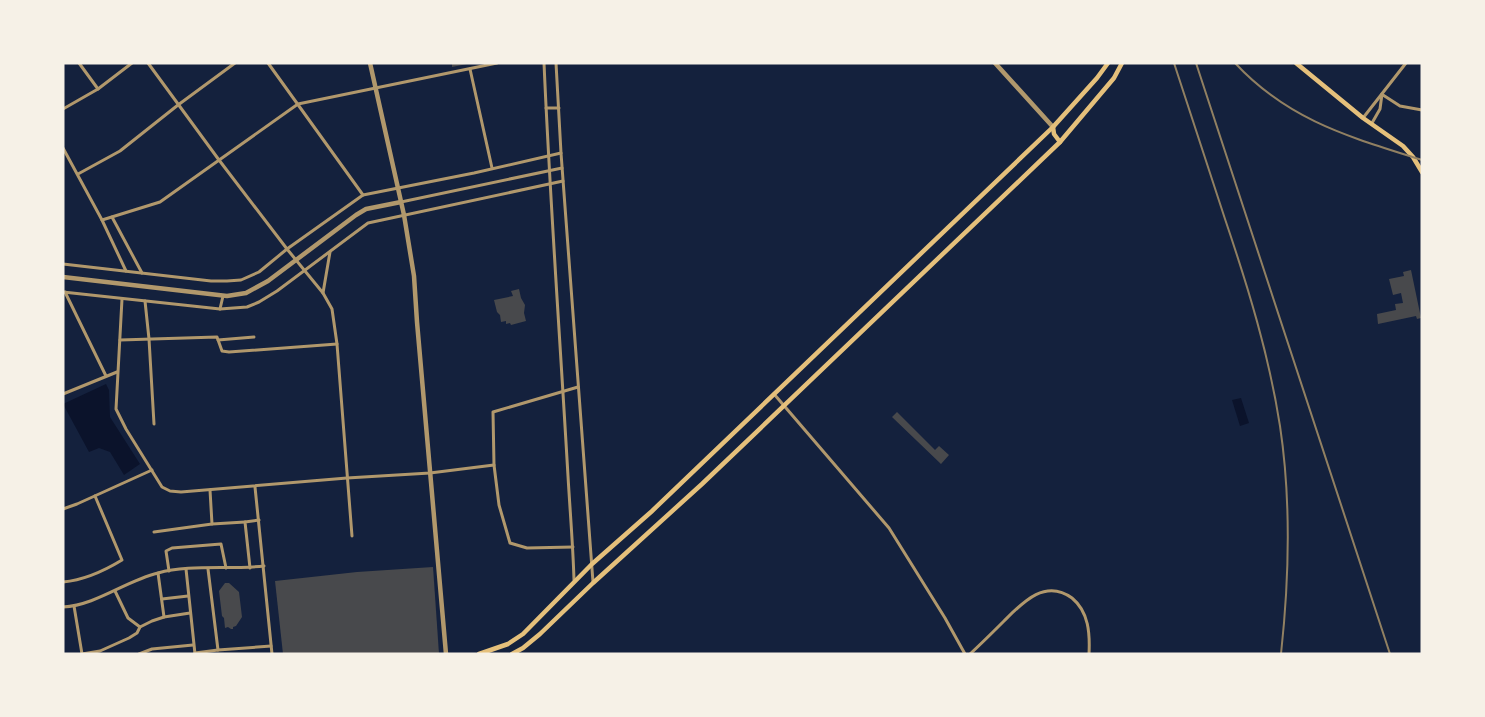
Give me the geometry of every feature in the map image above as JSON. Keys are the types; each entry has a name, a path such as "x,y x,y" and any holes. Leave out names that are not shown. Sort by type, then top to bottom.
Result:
{"main road":[{"path":"479,654 508,644 523,634 592,564 693,473 1053,127 1108,63"},
{"path":"512,654 540,634 702,484 1060,142 1114,78 1122,63"},
{"path":"1296,63 1363,118 1403,146 1422,171"},
{"path":"1053,127 1054,134 1060,142"},
{"path":"693,473 702,484"}],"street":[{"path":"78,63 98,89"},
{"path":"63,110 98,89 132,63"},
{"path":"148,63 286,249 323,293 332,309 337,344 352,536"},
{"path":"78,174 120,150 235,63"},
{"path":"268,63 363,195"},
{"path":"370,63 404,215 414,276 446,654"},
{"path":"102,220 160,202 298,104 497,63"},
{"path":"544,63 574,582"},
{"path":"556,63 593,584"},
{"path":"995,63 1053,127"},
{"path":"1363,118 1406,63"},
{"path":"470,69 492,168"},
{"path":"1382,94 1400,106 1422,110"},
{"path":"1371,124 1380,109 1382,94"},
{"path":"546,108 559,108"},
{"path":"63,148 102,220 126,271"},
{"path":"63,264 211,281 241,280 259,272 286,249 363,195 561,153"},
{"path":"63,277 224,295 246,293 268,281 356,214 366,209 562,168"},
{"path":"64,292 220,309 247,307 259,302 368,223 563,181"},
{"path":"112,217 142,273"},
{"path":"323,293 330,252"},
{"path":"64,292 106,376"},
{"path":"220,309 224,295"},
{"path":"122,299 116,409 162,487 170,491 255,487 430,473 494,465"},
{"path":"145,301 154,424"},
{"path":"120,340 217,337 222,351 229,352 337,344"},
{"path":"218,340 254,337"},
{"path":"63,394 117,371"},
{"path":"573,547 527,549 510,543 499,505 494,465 493,412 579,387"},
{"path":"774,394 889,528 965,654"},
{"path":"63,509 152,470"},
{"path":"255,487 272,654"},
{"path":"210,490 212,524"},
{"path":"63,582 86,578 122,560 95,496"},
{"path":"154,532 259,520"},
{"path":"245,522 250,568"},
{"path":"169,571 166,551 172,548 221,544 225,568"},
{"path":"63,607 80,605 158,573 186,569 264,566"},
{"path":"186,569 195,653 271,646"},
{"path":"208,569 218,650"},
{"path":"158,573 164,617"},
{"path":"115,591 128,618 140,627"},
{"path":"970,654 1023,602 1034,595 1057,591 1070,596 1085,614 1089,630 1089,654"},
{"path":"162,599 188,596"},
{"path":"74,606 82,654 100,651 136,633 140,627 164,617 190,613"},
{"path":"139,654 152,649 194,645"}],"water":[{"path":"106,384 109,390 110,417 140,464 124,475 110,452 99,448 89,452 63,404"},
{"path":"1241,398 1249,423 1240,426 1232,400"}],"building":[{"path":"452,63 467,63 467,64 452,67"},
{"path":"1411,270 1421,318 1417,319 1416,316 1378,324 1377,314 1396,310 1395,304 1403,303 1401,293 1393,295 1389,279 1404,276 1403,272"},
{"path":"519,289 525,305 526,321 511,325 506,324 506,321 501,322 494,300 513,296 511,291"},
{"path":"897,412 935,450 939,446 949,455 941,464 892,417"},
{"path":"433,567 439,654 283,654 275,581"},
{"path":"225,583 229,583 239,592 242,617 233,629 225,628 222,616 219,591"}],"railway":[{"path":"1174,63 1250,296 1264,347 1280,426 1287,511 1286,598 1281,654"},
{"path":"1196,63 1390,654"},
{"path":"1235,63 1277,99 1322,125 1422,160"}]}
